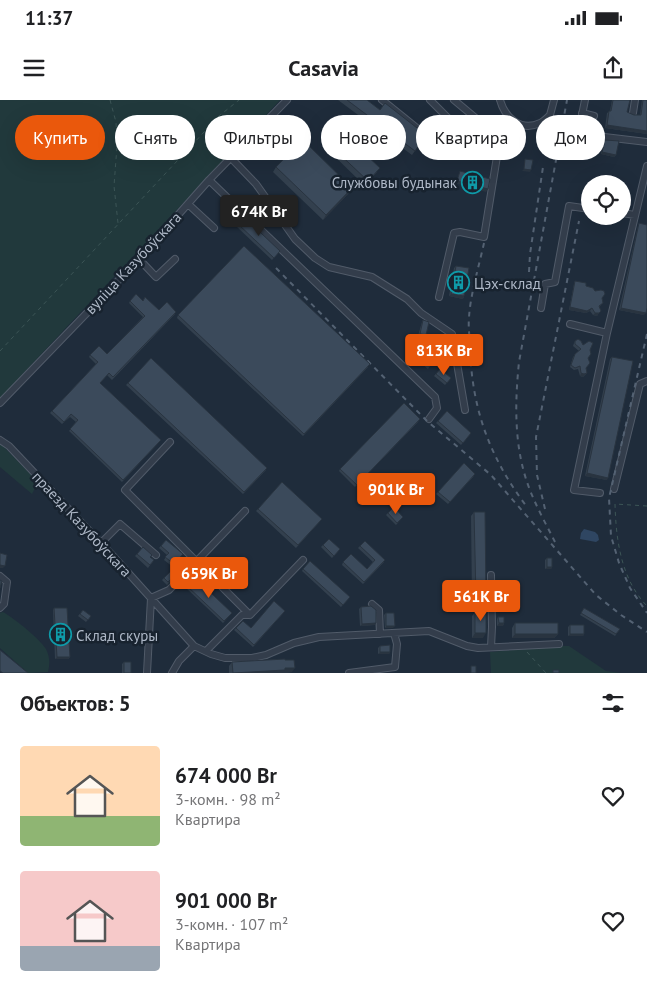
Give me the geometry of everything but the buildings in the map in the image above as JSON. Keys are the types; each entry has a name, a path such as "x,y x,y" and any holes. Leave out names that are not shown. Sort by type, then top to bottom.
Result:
{"street":[{"name":"вуліца Казубоўскага","path":"273,115 287,100"},
{"path":"382,100 443,149 454,124 430,100"},
{"path":"439,297 454,233 460,232 484,237 499,144 478,120 454,100"},
{"path":"500,100 510,119 517,123 528,125 540,123 550,115 554,100"},
{"path":"585,100 580,126 583,132 596,136 647,142"},
{"path":"633,113 635,100"},
{"path":"582,113 590,115"},
{"name":"вуліца Казубоўскага","path":"0,403 139,259 229,160"},
{"path":"233,160 256,184 295,239 315,258 328,267 372,277 407,299 421,313 452,334 465,410"},
{"path":"600,493 574,490 607,333 647,166"},
{"path":"209,180 435,398 436,408 429,419"},
{"path":"188,204 214,228"},
{"path":"541,308 545,284 555,282 569,206 581,208"},
{"path":"631,214 635,215"},
{"path":"139,259 156,277 175,258"},
{"path":"570,324 607,333"},
{"path":"614,489 640,384 647,381"},
{"name":"праезд Казубоўскага","path":"0,440 9,446 101,543 194,646 206,652 224,658 252,658 266,655 294,643 319,637 430,631 467,646 491,647 559,644"},
{"path":"170,442 124,490 250,614"},
{"path":"147,673 151,598 169,590 245,511"},
{"path":"101,543 120,524 156,555"},
{"path":"206,652 242,615 250,614 303,560"},
{"path":"490,575 491,647"},
{"path":"0,576 7,582 4,604 0,608"},
{"path":"372,604 379,610 380,634"},
{"path":"349,673 395,667 397,644 394,633"},
{"path":"172,673 179,661 194,646"}],"path":[{"path":"110,100 116,122 117,146 114,186 118,224"},
{"path":"0,351 219,116 239,100"},
{"path":"647,506 615,504 616,529 621,562 638,597 647,606"},
{"path":"522,646 546,673"}],"green space":[{"path":"0,100 280,100 266,115 205,115 205,160 224,160 0,398"},
{"path":"0,443 38,482 32,494 0,467"},
{"path":"3,612 26,629 46,649 49,658 48,672 28,673 0,648 0,613"},
{"path":"569,646 606,671 621,673 491,673 490,652"}],"water":[{"path":"584,529 595,532 599,540 596,542 580,539"}],"railway":[{"path":"555,542 526,479 517,436 516,406 519,362 567,100"},
{"path":"529,272 543,167"},
{"path":"545,509 537,475 536,437 579,221"},
{"path":"484,243 473,291 469,322 475,392 479,413 493,452 514,489 527,507"},
{"path":"276,268 427,421 491,475 596,595 621,615 647,632"},
{"path":"647,334 609,498 611,536 619,563 630,588 647,613"}],"place":[{"name":"Службовы будынак","path":"473,182"},
{"name":"Цэх-склад","path":"458,283"},
{"name":"Склад скуры","path":"60,635"}]}
